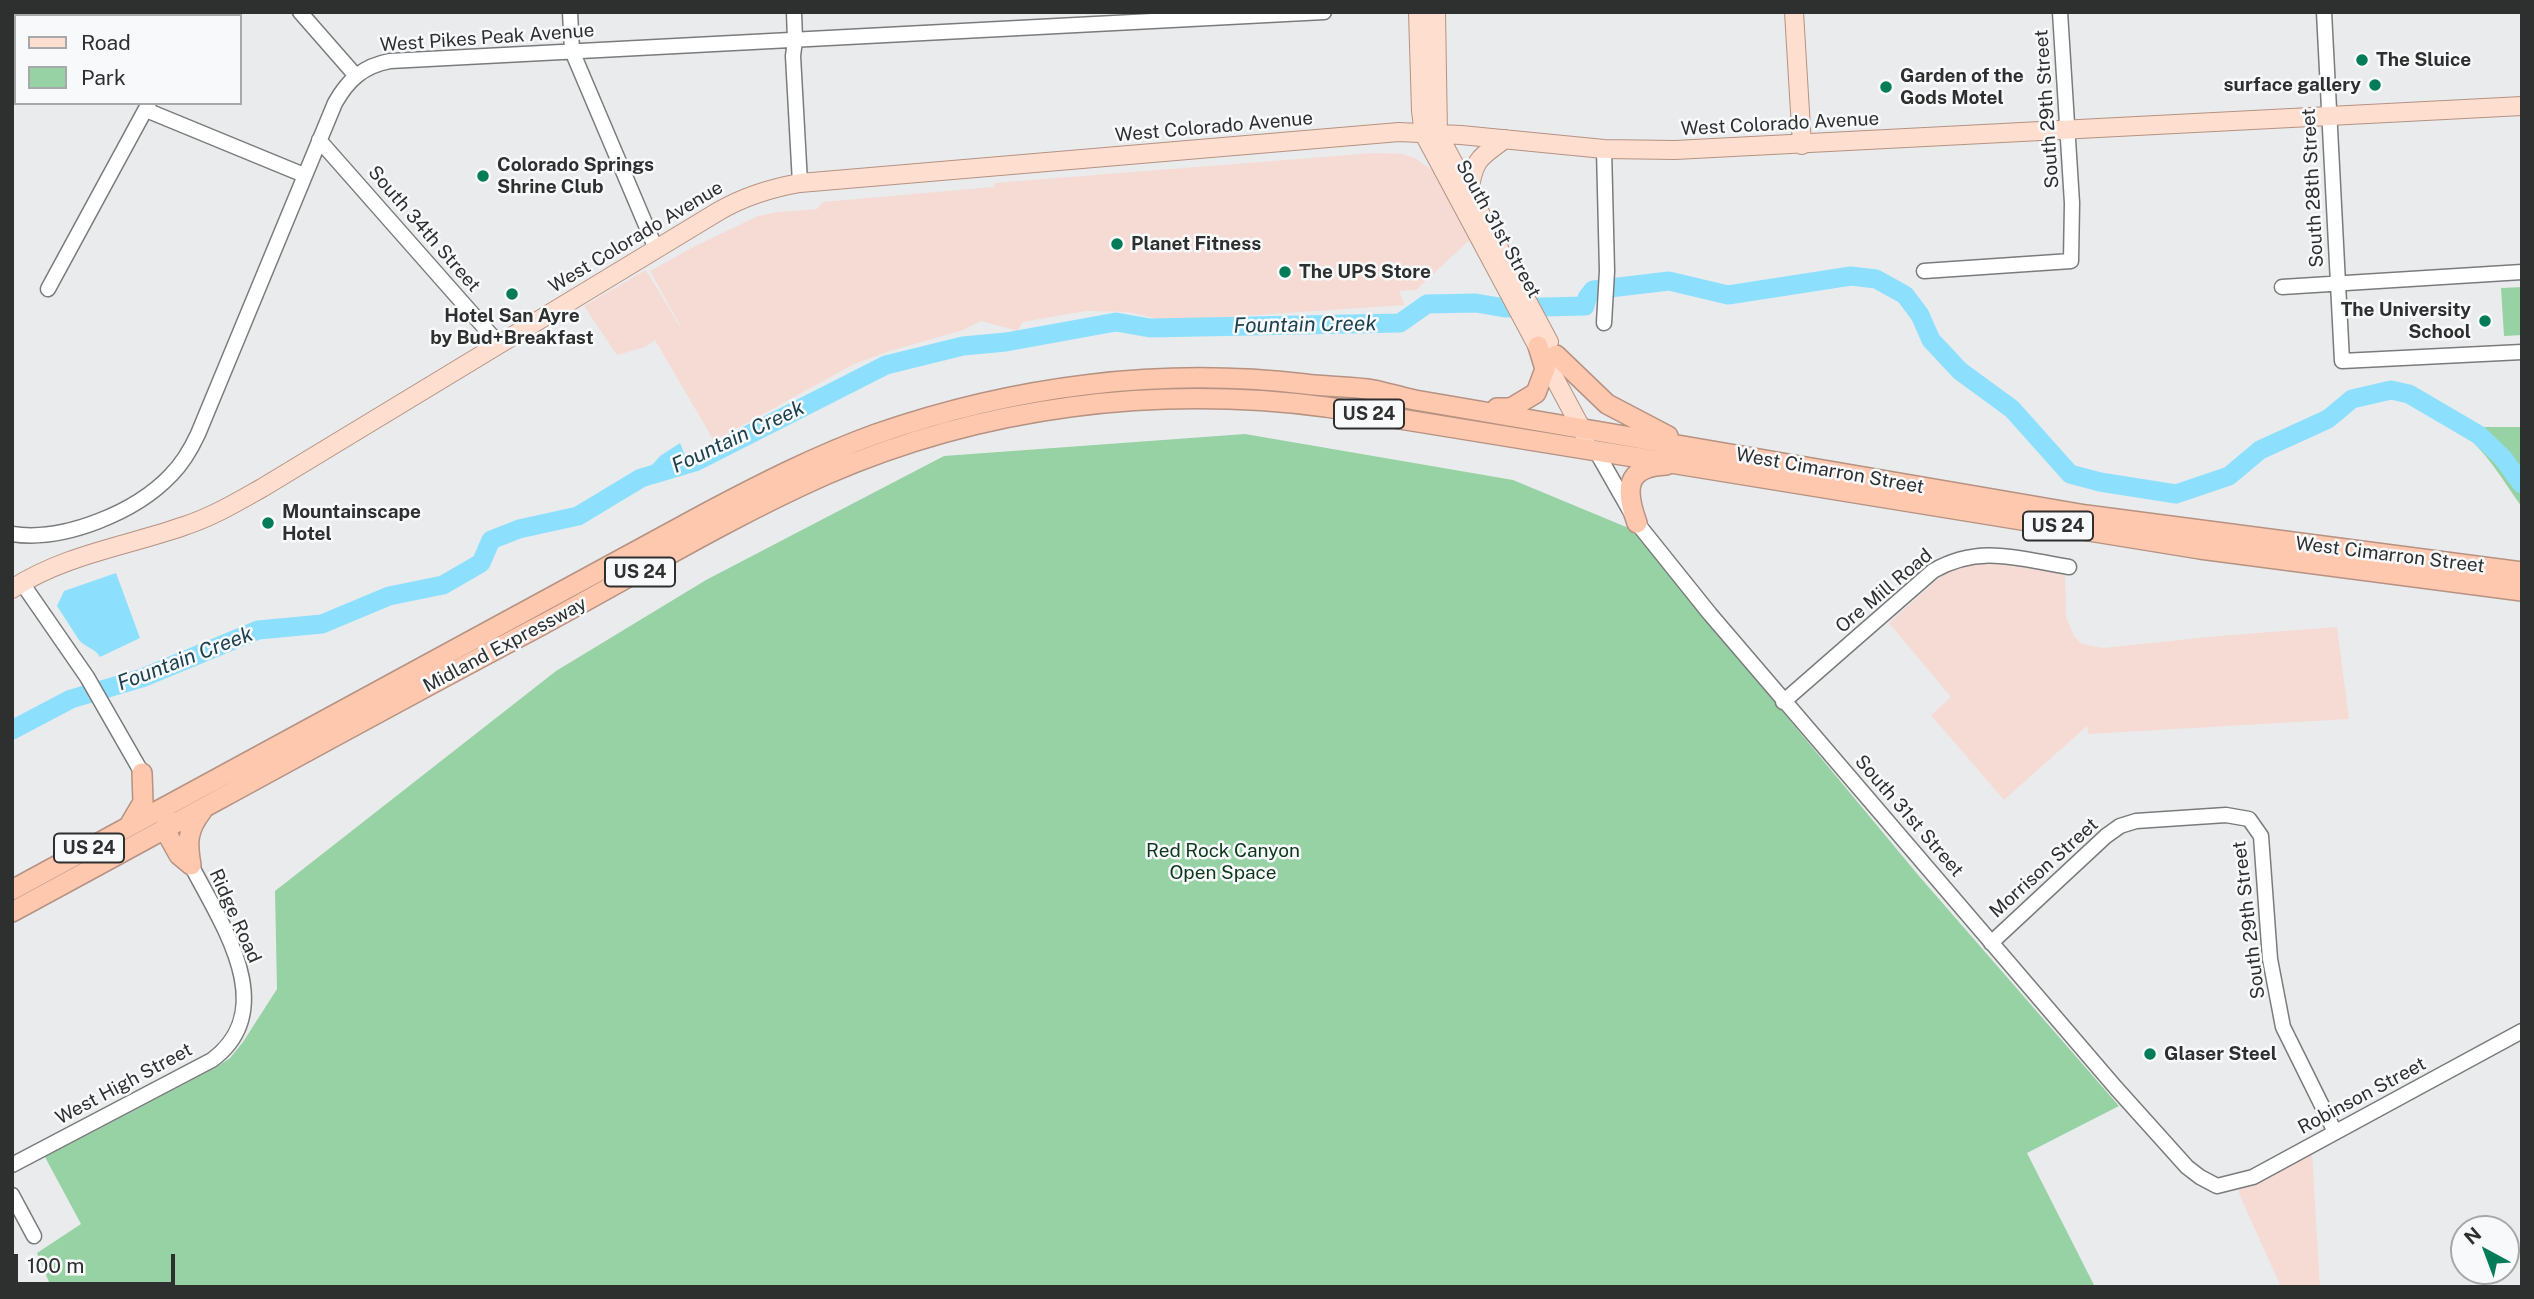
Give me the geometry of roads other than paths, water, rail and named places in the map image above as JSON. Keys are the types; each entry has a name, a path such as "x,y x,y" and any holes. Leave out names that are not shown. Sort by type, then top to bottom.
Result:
{"highway":[{"path":"1415,400 1511,408 1536,393 1539,388 1545,369 1535,333"},
{"path":"1556,355 1597,396 1618,411 1647,427 1705,450"},
{"name":"West Cimarron Street","path":"1138,380 1188,378 1276,381 1372,390 1591,437 1680,465 2200,549 2522,591"},
{"name":"Midland Expressway","path":"12,912 165,830 198,800 708,512 808,462 876,435 988,401 1062,388 1138,380"},
{"name":"West Cimarron Street","path":"1140,400 1217,398 1289,402 1429,422 1705,450 2086,515 2522,572"},
{"name":"Midland Expressway","path":"12,890 165,805 198,800 745,515 829,474 904,446 984,422 1066,407 1140,400"},
{"path":"1637,523 1629,500 1631,483 1648,469 1680,465"},
{"path":"130,848 150,829 165,805 142,773"},
{"path":"127,828 143,802 142,773"},
{"path":"191,865 187,846 188,833 198,800"},
{"path":"165,830 179,855 191,865"}],"main road":[{"name":"South 31st Street","path":"1418,12 1421,111 1513,287"},
{"path":"1431,134 1436,12"},
{"path":"1794,12 1802,145"},
{"name":"West Colorado Avenue","path":"17,586 88,555 183,527 223,509 736,201 770,188 800,183 1399,132 1604,149 1675,150 2522,106"},
{"name":"South 31st Street","path":"1431,134 1469,192 1535,333 1591,437"},
{"path":"1469,192 1472,169 1482,156 1505,139"},
{"name":"South 31st Street","path":"1535,333 1556,355 1591,437"}],"street":[{"path":"300,12 356,76"},
{"path":"570,12 572,51 656,249"},
{"path":"794,12 793,56 800,183"},
{"name":"West Pikes Peak Avenue","path":"12,534 52,533 101,520 141,500 181,464 198,434 304,175 341,92 356,76 372,65 390,61 1324,12"},
{"name":"South 29th Street","path":"1924,271 2071,261 2072,203 2060,12"},
{"name":"South 28th Street","path":"2324,12 2342,361 2522,352"},
{"path":"48,289 148,106 304,175"},
{"name":"South 34th Street","path":"319,141 499,344"},
{"path":"1604,149 1607,273 1605,316"},
{"path":"2282,287 2522,272"},
{"name":"South 31st Street","path":"1591,437 1637,523 1783,702 2187,1167 2217,1186"},
{"name":"Ore Mill Road","path":"1783,702 1933,571 1946,564 1979,554 2069,567"},
{"path":"17,586 87,677 142,773"},
{"name":"Morrison Street","path":"1991,943 2120,826 2136,821 2226,816 2249,819"},
{"name":"South 29th Street","path":"2249,819 2261,836 2270,960 2283,1027 2335,1132"},
{"name":"Ridge Road","path":"191,865 239,967 246,1003 242,1024"},
{"name":"West High Street","path":"12,1165 212,1060 231,1045 242,1024"},
{"name":"Robinson Street","path":"2217,1186 2252,1177 2522,1031"},
{"path":"12,1195 34,1236"}],"water":[{"path":"680,443 691,470 668,478 648,480 645,473 660,456"},
{"path":"116,573 140,638 100,657 79,640 57,606 64,591"}],"waterway":[{"name":"Fountain Creek","path":"12,730 71,699 142,678 258,630 322,624 389,596 443,585 481,563 491,540 519,529 578,516 641,478 695,462 886,365 963,346 1006,342 1116,322 1150,328 1400,323 1427,304 1476,303 1505,308 1585,306 1593,290 1669,281 1728,295 1851,276 1876,279 1905,295 1920,315 1931,340 1960,371 2012,409 2070,474 2100,482 2176,494 2229,476 2260,450 2328,419 2352,399 2391,390 2409,394 2479,435 2502,457 2522,484"}],"place":[{"name":"The Sluice","path":"2362,60"},
{"name":"surface gallery","path":"2375,85"},
{"name":"Garden of the Gods Motel","path":"1886,87"},
{"name":"Colorado Springs Shrine Club","path":"483,176"},
{"name":"Planet Fitness","path":"1117,244"},
{"name":"The UPS Store","path":"1285,272"},
{"name":"Hotel San Ayre by Bud+Breakfast","path":"512,294"},
{"name":"The University School","path":"2485,321"},
{"name":"Mountainscape Hotel","path":"268,523"},
{"name":"Glaser Steel","path":"2150,1054"}],"park label":[{"name":"Red Rock Canyon Open Space","path":"1223,862"}]}
